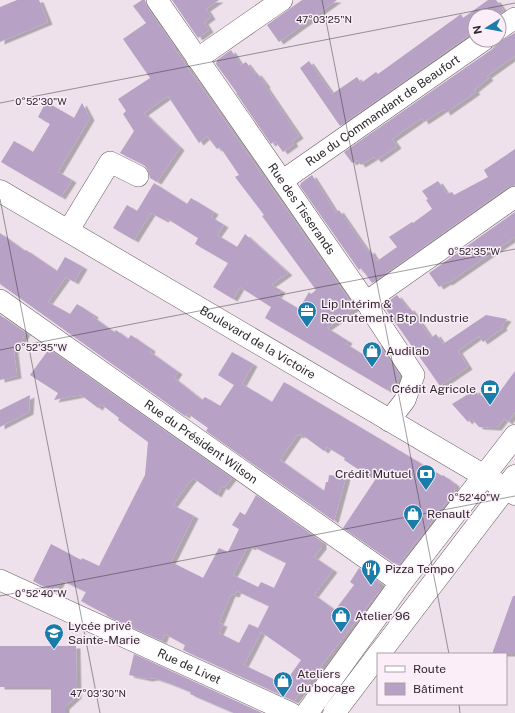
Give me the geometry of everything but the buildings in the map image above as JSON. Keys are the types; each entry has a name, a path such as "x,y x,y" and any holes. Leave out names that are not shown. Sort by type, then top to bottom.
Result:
{"main road":[{"name":"Boulevard de la Victoire","path":"0,191 389,421 484,475 512,486"},
{"path":"307,713 402,584 515,436"},
{"path":"381,653 512,486"},
{"path":"334,713 377,658"}],"street":[{"name":"Rue des Tisserands","path":"157,0 366,302 414,375 405,400 389,421"},
{"path":"197,59 282,0"},
{"name":"Rue du Commandant de Beaufort","path":"282,181 473,48"},
{"path":"68,231 110,162 138,176"},
{"path":"366,302 515,197"},
{"name":"Rue du Président Wilson","path":"0,300 402,584"},
{"name":"Rue de Livet","path":"0,580 291,713"}],"place":[{"name":"Lip Intérim & Recrutement Btp Industrie","path":"307,328"},
{"name":"Audilab","path":"372,368"},
{"name":"Crédit Agricole","path":"490,406"},
{"name":"Crédit Mutuel","path":"426,491"},
{"name":"Renault","path":"413,531"},
{"name":"Pizza Tempo","path":"371,586"},
{"name":"Atelier 96","path":"341,633"},
{"name":"Lycée privé Sainte-Marie","path":"54,650"},
{"name":"Ateliers du bocage","path":"283,698"}]}
